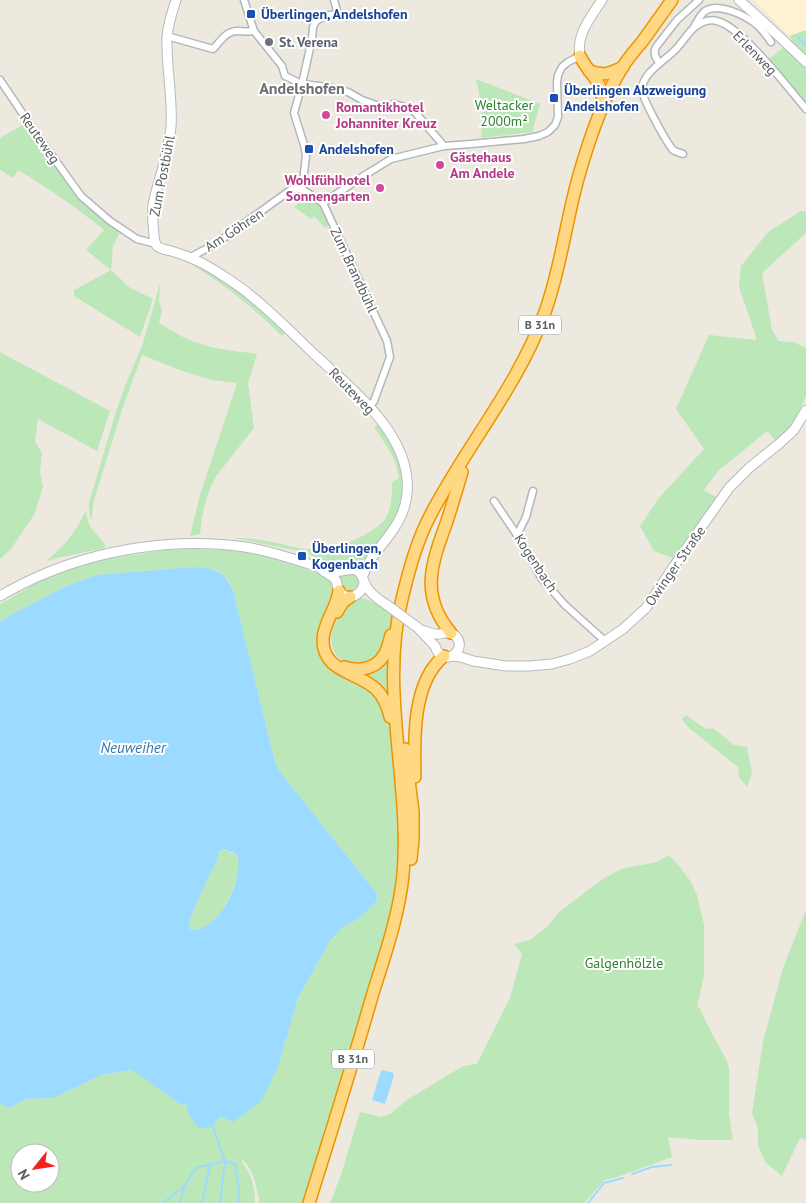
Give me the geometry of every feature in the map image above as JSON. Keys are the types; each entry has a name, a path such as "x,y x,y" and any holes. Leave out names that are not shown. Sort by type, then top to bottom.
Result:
{"highway":[{"path":"645,37 672,0"},
{"name":"B 31n","path":"309,1203 396,914 402,879 405,840 392,680 396,625 418,541 430,515 461,462 514,378 544,314 554,286 580,173 602,108 623,66 645,37"},
{"name":"B 31n","path":"396,914 403,900 409,873 413,839 413,812 401,712 400,676 402,635 409,596 427,537 448,495 508,403 538,347 557,298 585,179 611,105 645,37"},
{"path":"580,56 589,70 599,74 608,74 623,66"},
{"name":"B 31n","path":"589,70 602,92 602,108"},
{"path":"446,634 434,604 431,572 435,554 462,472"},
{"path":"338,586 338,599 324,632 323,644 325,650 330,661 336,666 378,690 388,707 395,729"},
{"path":"360,587 343,602 329,628 327,640 330,651 339,664 349,669 360,670 374,665 384,654 396,625"},
{"path":"413,812 418,708 428,676 437,662 448,656"}],"street":[{"name":"Zum Postbühl","path":"156,244 153,225 154,204 164,168 171,128 167,36 170,17 176,0"},
{"path":"244,0 254,31 282,66 284,76 302,84 348,92 362,100 379,106 395,104 413,110 444,146"},
{"path":"334,0 337,11 333,15 327,15 316,21 313,27 312,39 294,113 306,156 302,188 323,203 391,159 444,146 539,136 548,132 555,125 558,117 558,75 562,67 580,56 578,46 582,34 602,0"},
{"path":"660,63 654,56 656,46 681,16 698,0"},
{"path":"735,0 749,9"},
{"path":"739,0 806,62"},
{"name":"Erlenweg","path":"683,154 674,151 669,144 647,106 641,91 651,71 673,52 694,27 703,12 710,8 724,9 754,22 771,42"},
{"name":"Erlenweg","path":"694,27 716,20 726,24 757,53 806,109"},
{"path":"167,36 214,49 225,36 235,31 254,31"},
{"name":"Reuteweg","path":"0,80 81,196 110,221 138,239 156,244"},
{"name":"Am Göhren","path":"190,257 218,243 292,189 302,188"},
{"name":"Zum Brandbühl","path":"323,203 387,341 390,357 374,401 369,407"},
{"path":"156,244 158,247 190,257"},
{"name":"Reuteweg","path":"190,257 249,293 276,317 347,383 369,407 397,445 405,466 407,483 406,501 399,521 392,533 369,561 354,569"},
{"name":"Owinger Straße","path":"448,656 518,667 552,664 590,651 624,629 646,608 729,488 749,468 794,430 806,410"},
{"path":"518,535 526,517 533,491"},
{"name":"Kogenbach","path":"494,501 518,535 542,579 565,606 605,641"},
{"path":"0,596 28,581 68,565 109,554 162,545 203,544 244,547 273,552 319,568 342,571 354,569 360,587 419,628 438,652 448,656 457,652 459,647 458,640 454,635 434,634 419,628"},
{"name":"Reuteweg","path":"360,587 369,561"},
{"path":"319,568 335,579 346,596 360,587"},
{"path":"338,586 338,576 342,571"},
{"path":"435,646 436,639 446,634"},
{"name":"Owinger Straße","path":"459,647 479,661"}],"shaded area":[{"path":"754,0 806,0 806,30 789,36"}],"green space":[{"path":"806,30 806,105 769,59 792,39 789,36"},
{"name":"Weltacker 2000m²","path":"476,79 540,104 532,132 481,138 481,109"},
{"path":"26,123 78,196 120,232 113,246 111,270 86,250 104,230 62,198 18,170 13,178 0,170 0,138"},
{"path":"304,198 319,204 320,209 324,209 331,224 325,228 314,216 311,219 294,207"},
{"path":"801,211 806,211 806,233 762,273 772,330 779,341 793,342 806,348 806,396 792,426 776,441 767,431 718,471 704,490 718,498 673,558 654,551 640,526 659,498 704,449 676,409 709,335 757,340 739,287 741,266 768,232"},
{"path":"182,259 224,280 286,332 282,336 235,294"},
{"path":"111,270 129,287 153,299 140,337 74,296 74,290"},
{"path":"160,283 159,302 162,310 159,323 183,337 205,345 257,354 248,383 254,428 217,475 205,503 200,534 190,536 200,495 237,383 212,380 185,372 142,355 122,410 94,500 91,521 89,511 89,503 117,408 142,346"},
{"path":"0,352 110,411 97,451 38,419 35,442 42,453 40,472 43,487 34,515 11,549 0,559"},
{"path":"380,423 398,457 403,482 403,494 401,507 394,525 381,542 362,561 336,566 303,552 234,538 248,538 315,549 348,543 379,526 389,510 392,482 399,478 396,464 390,451 374,427"},
{"path":"86,510 90,526 105,544 105,548 48,561 70,538"},
{"path":"164,550 230,550 235,552 241,550 292,562 300,567 337,579 342,571 363,575 359,594 340,591 325,651 369,683 395,729 402,879 309,1203 259,1203 254,1178 243,1160 242,1163 252,1182 255,1203 0,1203 0,1103 9,1108 26,1099 54,1098 101,1075 133,1070 180,1104 220,1116 279,1064 298,998 330,941 344,926 357,920 367,911 376,902 378,895 278,769 233,590 226,577 217,570 192,567 97,575 64,587 0,622 0,604 40,581 71,567"},
{"path":"358,598 372,601 394,616 385,646 373,659 358,664 342,660 337,655 332,642 332,635 333,627 342,608"},
{"path":"389,653 389,699 361,672"},
{"path":"686,715 706,729 713,728 734,745 747,747 752,774 747,787 739,777 738,767 688,727 682,719"},
{"path":"223,849 239,856 237,875 231,893 218,916 212,922 198,929 190,930 189,921 217,861 219,851"},
{"name":"Galgenhölzle","path":"669,855 691,882 697,895 704,925 704,975 697,1007 700,1008 727,1061 729,1069 729,1114 733,1140 668,1137 672,1157 605,1180 584,1203 330,1203 341,1175 360,1112 381,1117 390,1114 407,1100 453,1072 464,1066 476,1064 479,1060 510,998 522,954 514,944 530,940 547,927 558,913 601,880 621,869 657,862"},
{"path":"806,910 806,1140 800,1138 782,1176 765,1162 758,1145 758,1128 752,1113 763,1042 783,968"}],"water":[{"name":"Neuweiher","path":"192,567 212,569 226,578 233,590 278,769 378,895 376,902 367,911 357,920 344,926 330,941 298,998 279,1064 262,1100 234,1122 220,1116 213,1127 198,1128 187,1112 188,1107 186,1105 180,1104 132,1070 101,1075 54,1098 26,1099 9,1108 0,1103 0,622 64,587 97,575","holes":["223,849 238,856 238,873 229,899 213,921 206,926 190,930 189,921 217,861 219,851"]},
{"path":"381,1071 393,1073 394,1076 385,1104 372,1100"}],"waterway":[{"path":"798,37 806,46"},
{"path":"180,1203 185,1185 196,1168 225,1161 213,1127"},
{"path":"220,1203 225,1161 235,1164 239,1189 238,1203"},
{"path":"202,1203 210,1165"},
{"path":"632,1174 652,1167 671,1165"},
{"path":"588,1203 604,1183 623,1178"},
{"path":"163,1203 184,1186"}],"place":[{"name":"Überlingen, Andelshofen","path":"251,14"},
{"name":"St. Verena","path":"269,42"},
{"name":"Überlingen Abzweigung Andelshofen","path":"554,98"},
{"name":"Romantikhotel Johanniter Kreuz","path":"326,115"},
{"name":"Andelshofen","path":"309,149"},
{"name":"Gästehaus Am Andele","path":"440,165"},
{"name":"Wohlfühlhotel Sonnengarten","path":"380,188"},
{"name":"Überlingen, Kogenbach","path":"302,556"}],"district":[{"name":"Andelshofen","path":"302,88"}]}
